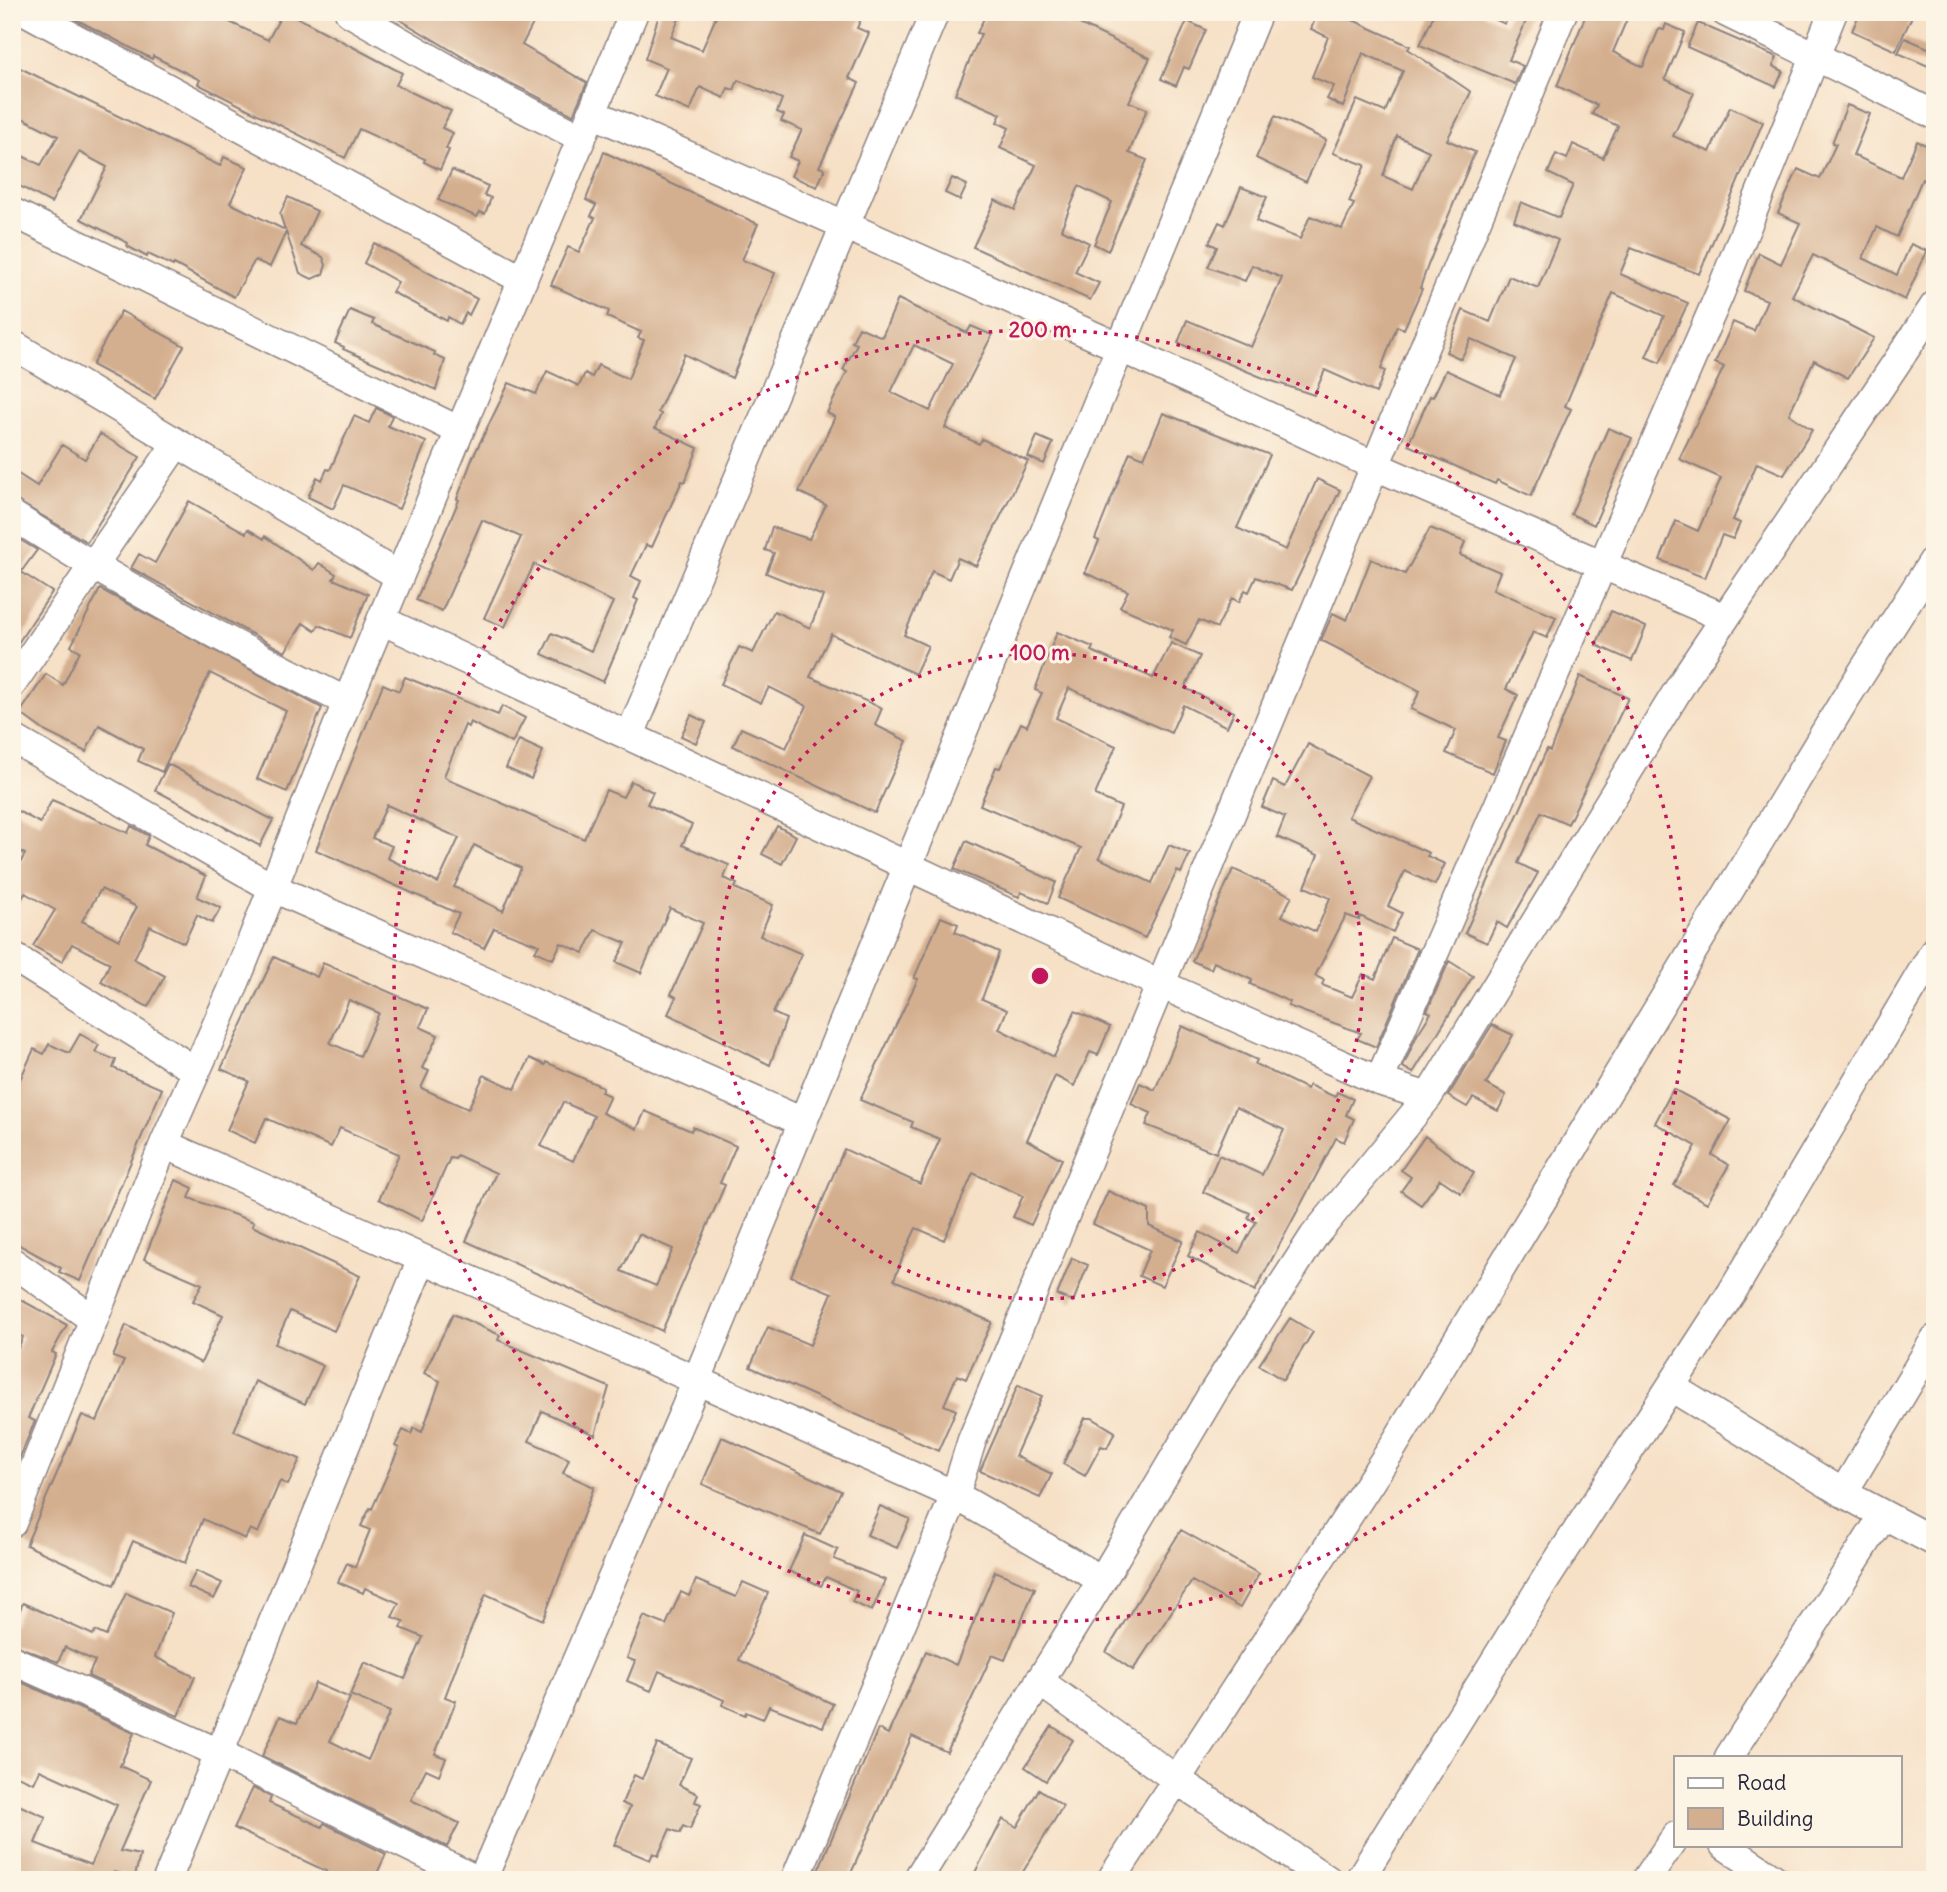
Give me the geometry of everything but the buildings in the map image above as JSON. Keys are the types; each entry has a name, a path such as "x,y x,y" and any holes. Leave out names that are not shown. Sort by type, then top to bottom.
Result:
{"street":[{"path":"27,12 523,279"},
{"path":"349,12 475,84 845,224 1119,346 1373,465 1726,618"},
{"path":"12,1523 164,1144 232,990 347,702 634,12"},
{"path":"630,735 935,12"},
{"path":"12,1660 219,1754 479,1880 696,1381 1258,12"},
{"path":"795,1880 955,1495 972,1440 1373,465 1563,12"},
{"path":"1725,12 1935,115"},
{"path":"1379,1081 1720,293 1833,12"},
{"path":"12,212 460,431"},
{"path":"917,1880 1102,1580 1214,1391 1314,1236 1428,1097 1689,672 1935,305"},
{"path":"12,344 399,576"},
{"path":"12,684 94,568 177,443"},
{"path":"12,515 94,568 205,631 347,702"},
{"path":"1111,1880 1391,1450 1844,701 1935,558"},
{"path":"381,620 1160,984 1379,1081 1428,1097"},
{"path":"12,738 271,887 803,1122"},
{"path":"1359,1880 1542,1585 1732,1292 1935,950"},
{"path":"12,956 196,1071"},
{"path":"164,1144 955,1495 1102,1580"},
{"path":"167,1880 422,1259"},
{"path":"12,1262 93,1319"},
{"path":"1843,1493 1935,1339"},
{"path":"1671,1387 1843,1493 1935,1542"},
{"path":"1730,1756 1883,1516"},
{"path":"1039,1681 1177,1780 1328,1880"},
{"path":"1646,1880 1674,1839"},
{"path":"1725,1846 1776,1880"}]}
